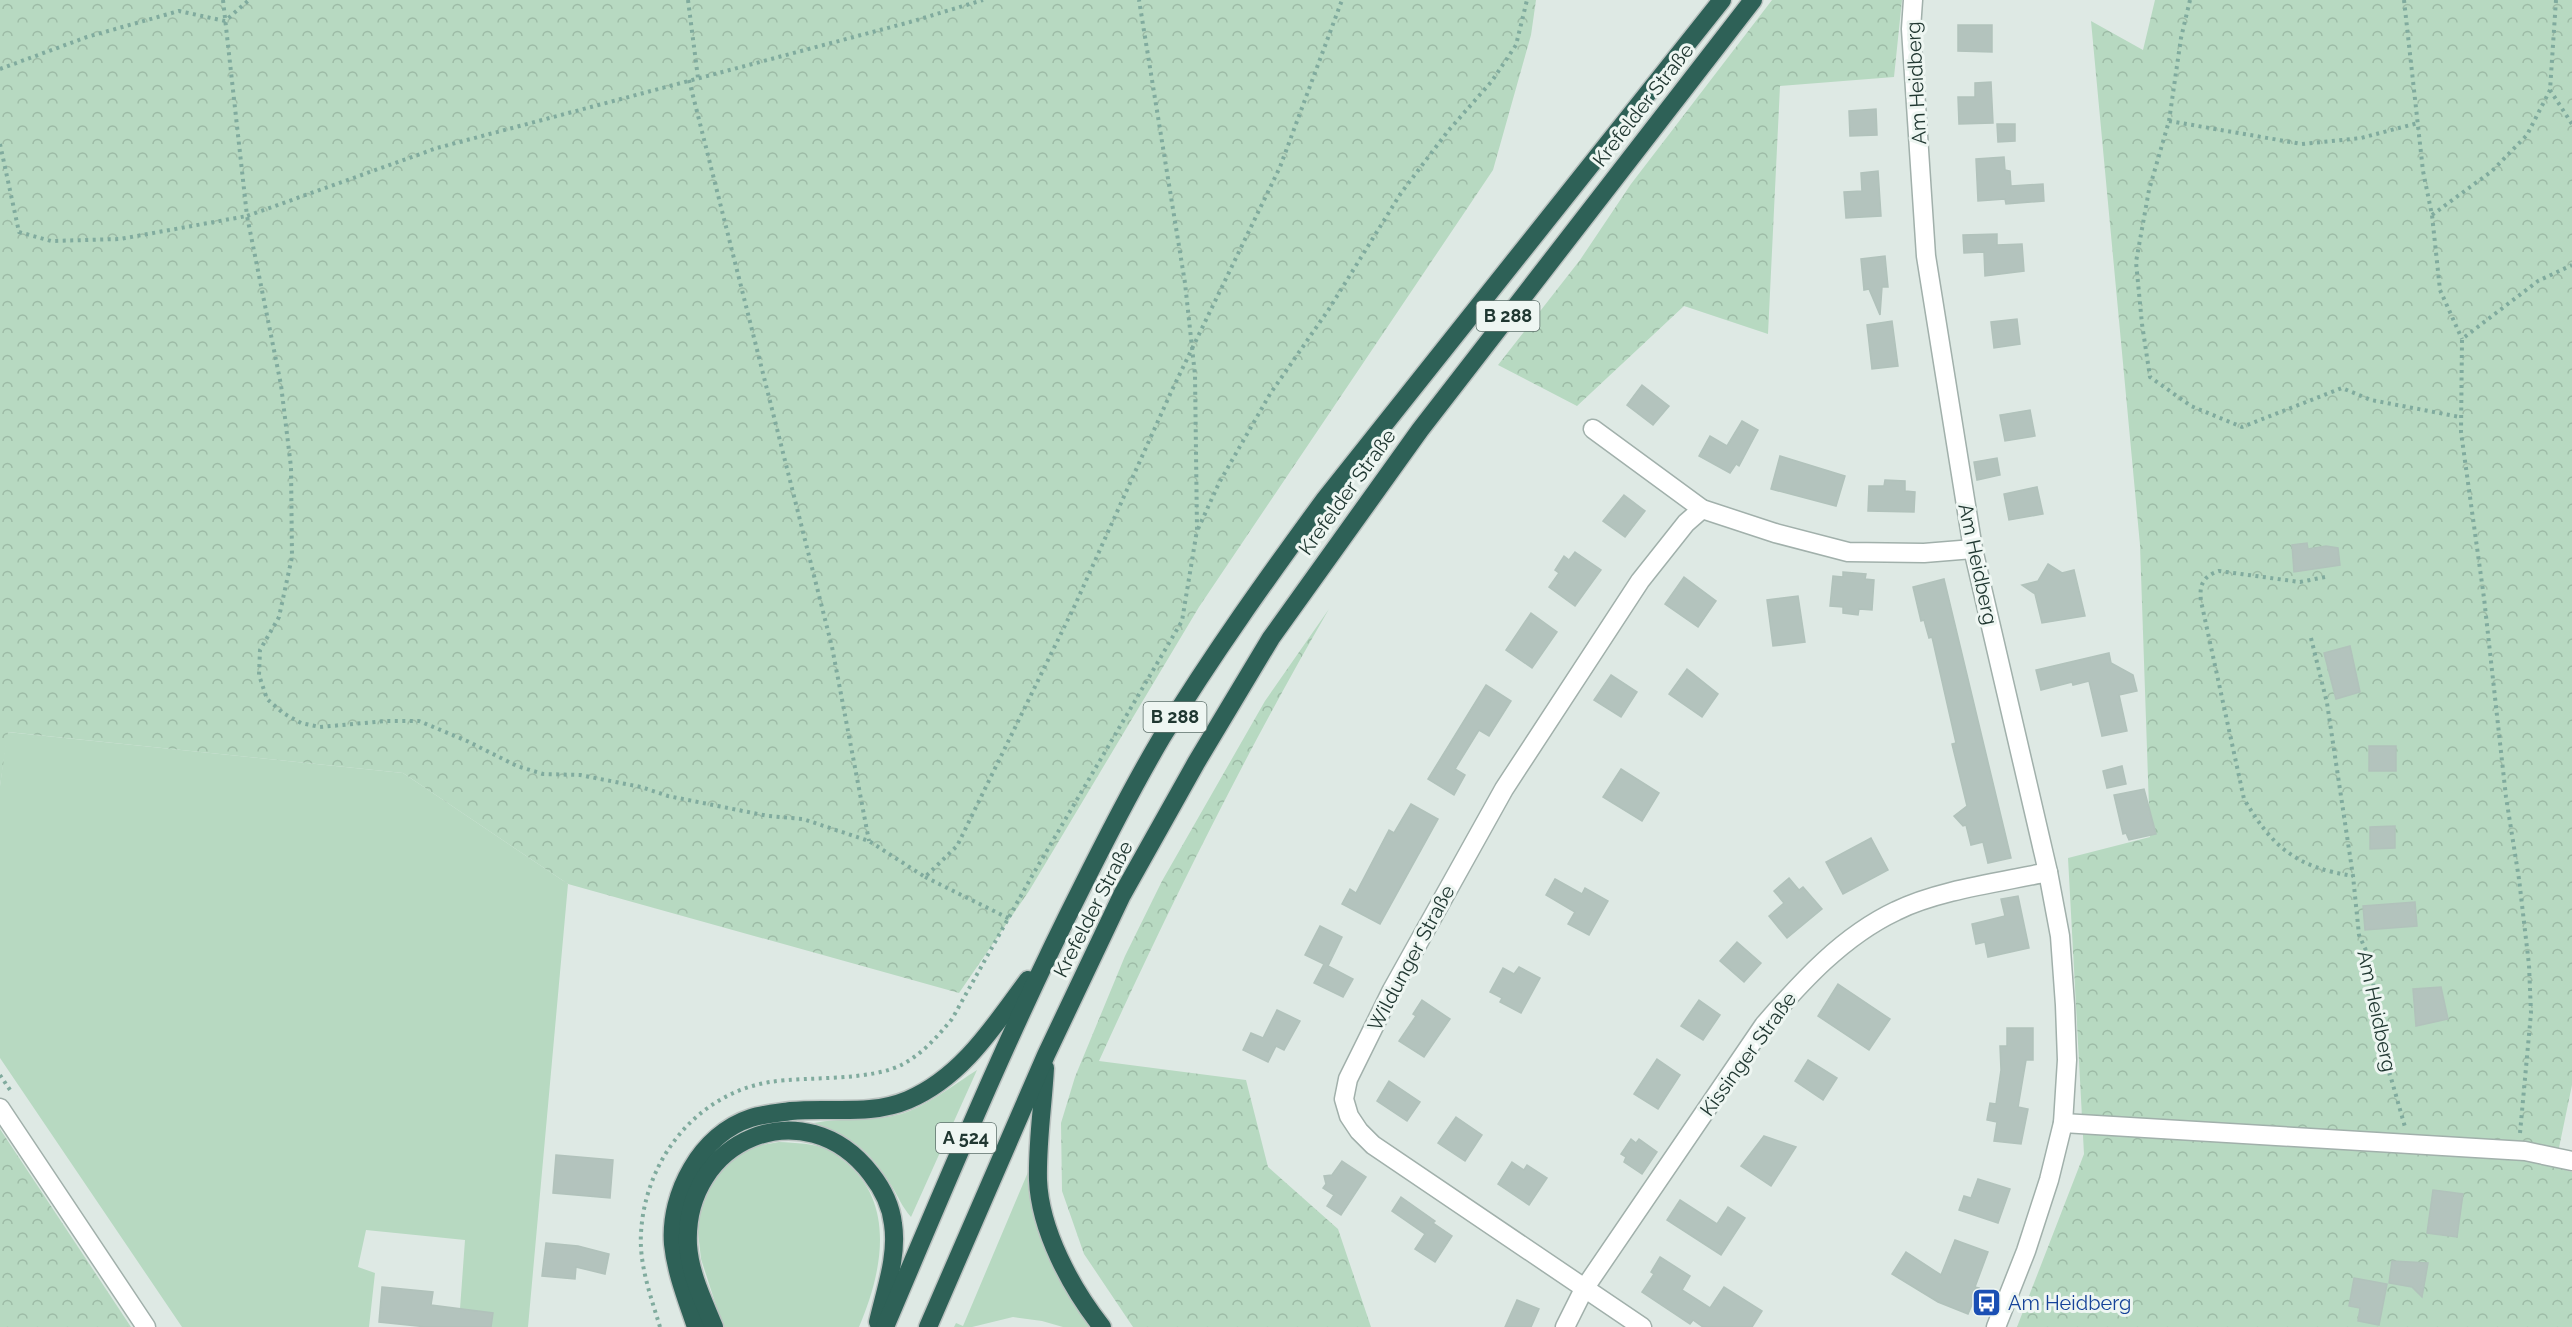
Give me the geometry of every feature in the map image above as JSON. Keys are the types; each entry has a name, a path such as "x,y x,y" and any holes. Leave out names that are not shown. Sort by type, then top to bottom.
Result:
{"highway":[{"name":"Krefelder Straße","path":"1050,949 1106,838 1161,739 1273,569 1383,423 1722,0"},
{"name":"Krefelder Straße","path":"1046,1055 1122,895 1196,763 1271,638 1420,430 1753,0"},
{"path":"696,1327 681,1282 673,1244 674,1215 684,1180 701,1155 724,1132 750,1118 794,1111 846,1111 877,1108 905,1101 928,1090 950,1074 975,1050 1050,949"},
{"name":"A 524","path":"885,1327 1050,949"},
{"path":"1046,1055 1038,1181 1045,1215 1059,1259 1083,1303 1102,1327"},
{"name":"A 524","path":"928,1327 1046,1055"},
{"path":"714,1327 692,1274 688,1245 689,1215 698,1186 714,1164 753,1136 794,1130 820,1134 842,1145 860,1159 886,1198 894,1224 892,1264 877,1327"}],"street":[{"name":"Am Heidberg","path":"1913,0 1911,29 1926,256 1972,549 2048,872 2060,936 2065,1005 2067,1060 2063,1124 2049,1180 2026,1251 1996,1327"},
{"path":"1593,429 1702,509 1775,533 1848,552 1924,553 1972,549"},
{"name":"Wildunger Straße","path":"1642,1327 1373,1145 1359,1131 1349,1116 1344,1099 1348,1079 1387,1000 1504,789 1640,581 1686,523 1702,509"},
{"name":"Kissinger Straße","path":"1565,1327 1584,1289 1764,1025 1796,988 1831,955 1863,930 1897,910 1953,892 2048,872"},
{"path":"0,1108 146,1327"},
{"path":"2063,1124 2521,1151 2572,1161"}],"path":[{"path":"223,0 247,216 281,385 291,467 292,557 279,617 261,650 259,675 267,699 283,713 310,725 320,727 386,721 419,721 467,741 517,766 543,774 580,775 768,816 803,819 869,841 926,877 1010,919"},
{"path":"225,21 249,0"},
{"path":"688,0 698,78"},
{"path":"0,144 19,232 51,241 120,239 247,216 437,148 910,22 983,0"},
{"path":"660,1327 646,1281 641,1235 645,1200 655,1171 672,1142 694,1119 716,1102 747,1088 770,1082 873,1073 904,1064 935,1040 952,1019 1032,876 1182,621 1197,530 1195,375 1185,283 1139,0"},
{"path":"926,877 957,846 1075,605 1192,348 1280,167 1342,0"},
{"path":"1197,530 1219,483 1270,394 1329,309 1401,193 1448,131 1492,81 1516,45 1527,0"},
{"path":"2190,0 2181,38 2169,121 2149,190 2136,262 2150,377 2191,406 2242,427 2342,388 2371,400 2461,417"},
{"path":"2404,0 2423,171 2432,215 2440,290 2462,339 2461,432 2484,598 2506,797 2529,965 2531,1013 2521,1151"},
{"path":"2432,215 2492,171 2527,135 2550,90 2556,0"},
{"path":"0,69 87,37 179,11 225,21"},
{"path":"689,80 832,647 869,841"},
{"path":"2550,90 2572,124"},
{"path":"2169,121 2302,144 2361,138 2418,123"},
{"path":"2462,339 2538,281 2572,265"},
{"path":"2325,577 2300,582 2219,571 2209,574 2204,580 2200,589 2201,601 2244,799 2258,823 2289,855 2322,871 2353,876"},
{"name":"Am Heidberg","path":"2311,638 2327,703 2353,876 2359,935 2369,957 2385,1057 2411,1145"}],"green space":[{"path":"0,0 1536,0 1531,35 1493,170 1199,607 1029,891 959,993 568,884 403,773 8,732 0,786"},
{"path":"1772,0 1902,0 1894,77 1780,86 1768,334 1684,306 1577,406 1498,365 1580,260 1631,184"},
{"path":"2155,0 2572,0 2572,1085 2555,1167 2572,1172 2572,1327 2017,1327 2084,1154 2068,858 2150,837 2140,545 2091,21 2143,50"},
{"path":"1329,609 1208,832 1099,1061 1246,1080 1268,1167 1338,1229 1371,1327 1133,1327 1084,1254 1062,1191 1061,1123 1075,1077 1125,956 1162,881 1265,701"},
{"path":"7,732 403,773 568,884 528,1327 491,1327 493,1313 460,1309 465,1240 366,1230 358,1267 375,1273 369,1327 182,1327 0,1058 0,786"},
{"path":"977,1070 911,1217 867,1153 850,1140 814,1123 901,1114 930,1101"},
{"path":"0,1129 131,1327 0,1327"},
{"path":"779,1142 811,1145 831,1151 861,1178 872,1197 878,1218 880,1240 878,1262 874,1284 859,1327 723,1327 701,1259 698,1232 701,1202 715,1173 746,1148"},
{"path":"1031,1165 1097,1327 1063,1327 1013,1317 972,1327 954,1327 956,1323 963,1326"}],"building":[{"path":"1958,25 1992,25 1992,52 1958,51"},
{"path":"1991,82 1993,123 1959,124 1958,97 1975,97 1975,83"},
{"path":"1876,109 1877,135 1850,136 1849,111"},
{"path":"1997,124 2015,124 2015,141 1998,142"},
{"path":"2004,157 2005,170 2010,171 2011,186 2043,184 2044,201 2006,204 2005,199 1978,201 1976,159"},
{"path":"1878,171 1881,216 1846,218 1844,192 1862,191 1861,173"},
{"path":"1997,234 1997,245 2022,244 2024,271 1985,276 1984,252 1964,253 1963,235"},
{"path":"1885,256 1888,287 1882,287 1880,315 1869,289 1864,290 1861,259"},
{"path":"2017,319 2020,344 1994,348 1991,322"},
{"path":"1892,321 1898,366 1872,369 1867,325"},
{"path":"1642,385 1669,406 1653,425 1627,405"},
{"path":"2030,410 2035,436 2005,441 2000,415"},
{"path":"1742,421 1758,430 1739,466 1736,464 1730,473 1699,456 1710,436 1727,446"},
{"path":"1780,456 1845,476 1836,506 1771,489"},
{"path":"1997,458 2000,475 1977,480 1974,462"},
{"path":"1885,480 1905,481 1905,491 1915,492 1914,512 1868,511 1869,486 1884,486"},
{"path":"2037,487 2043,514 2009,520 2004,494"},
{"path":"1624,495 1645,511 1625,537 1603,521"},
{"path":"2307,543 2308,549 2326,546 2338,548 2340,565 2294,572 2292,545"},
{"path":"1575,552 1601,570 1575,606 1549,587 1559,573 1555,570 1564,556 1569,560"},
{"path":"2048,564 2062,573 2074,570 2085,616 2042,623 2035,594 2022,585 2038,581"},
{"path":"1843,572 1866,574 1865,579 1874,580 1872,610 1859,609 1858,615 1843,613 1843,607 1830,606 1833,576 1843,577"},
{"path":"1684,577 1716,601 1698,627 1665,604"},
{"path":"1944,579 2011,858 1988,863 1983,842 1971,845 1966,825 1963,826 1954,816 1967,806 1952,744 1956,743 1932,637 1929,638 1924,620 1921,621 1913,587"},
{"path":"1798,596 1805,642 1773,646 1767,600"},
{"path":"1531,613 1557,632 1532,668 1506,650"},
{"path":"2350,646 2360,692 2336,699 2324,653"},
{"path":"2109,653 2111,663 2133,675 2137,691 2119,695 2127,731 2102,736 2089,681 2073,685 2072,682 2041,690 2036,670"},
{"path":"1687,669 1718,694 1702,717 1669,694"},
{"path":"1611,675 1637,692 1621,717 1594,700"},
{"path":"1486,685 1511,701 1489,736 1479,730 1455,769 1465,775 1454,795 1428,779"},
{"path":"2369,746 2396,746 2396,771 2369,771"},
{"path":"2122,766 2126,784 2107,788 2103,771"},
{"path":"1621,769 1659,793 1642,821 1603,797"},
{"path":"2144,789 2156,834 2129,840 2126,833 2123,834 2114,795"},
{"path":"1411,804 1438,819 1380,924 1342,904 1350,889 1356,893 1389,830 1394,833"},
{"path":"2395,826 2395,848 2370,849 2370,827"},
{"path":"1871,838 1888,870 1843,894 1826,862"},
{"path":"1789,878 1799,890 1803,887 1822,909 1787,938 1769,916 1784,903 1774,891"},
{"path":"1555,879 1582,894 1585,888 1608,901 1589,935 1568,924 1575,912 1546,895"},
{"path":"2018,896 2029,948 1988,957 1985,942 1976,944 1972,924 2005,916 2001,899"},
{"path":"2415,902 2417,926 2365,930 2363,906"},
{"path":"1320,926 1342,937 1328,966 1353,979 1343,997 1314,983 1324,964 1305,955"},
{"path":"1737,942 1761,963 1744,982 1720,961"},
{"path":"1519,967 1540,978 1521,1013 1500,1002 1502,998 1490,992 1503,968 1514,974"},
{"path":"1838,984 1890,1019 1869,1050 1818,1016"},
{"path":"2441,987 2448,1019 2416,1026 2413,989"},
{"path":"1422,1000 1450,1019 1424,1057 1399,1041 1416,1016 1413,1014"},
{"path":"1699,1000 1720,1015 1703,1040 1681,1026"},
{"path":"1277,1010 1300,1021 1284,1050 1276,1046 1268,1062 1243,1050 1251,1033 1263,1038"},
{"path":"2007,1028 2033,1028 2033,1060 2026,1060 2018,1107 2028,1109 2021,1144 1994,1141 1997,1122 1987,1120 1990,1103 1996,1104 2001,1070 2000,1046 2007,1046"},
{"path":"1657,1059 1680,1075 1658,1109 1634,1094"},
{"path":"1808,1060 1837,1078 1823,1100 1795,1081"},
{"path":"1389,1081 1420,1102 1407,1121 1377,1101"},
{"path":"1456,1117 1482,1135 1465,1161 1438,1143"},
{"path":"1764,1136 1796,1147 1771,1186 1741,1166"},
{"path":"1631,1139 1636,1143 1639,1139 1657,1152 1642,1174 1624,1162 1626,1157 1621,1154"},
{"path":"556,1155 613,1160 610,1198 553,1193"},
{"path":"1342,1161 1366,1177 1341,1215 1327,1206 1334,1195 1323,1188 1326,1184 1324,1176 1332,1175"},
{"path":"1512,1162 1524,1170 1527,1165 1547,1178 1529,1205 1498,1184"},
{"path":"1978,1179 2010,1189 1998,1223 1959,1210 1964,1196 1971,1198"},
{"path":"2433,1190 2463,1194 2457,1237 2427,1233"},
{"path":"1401,1197 1452,1236 1435,1262 1415,1249 1425,1234 1392,1211"},
{"path":"1680,1200 1717,1224 1728,1207 1745,1218 1721,1255 1667,1220"},
{"path":"1955,1240 1988,1252 1975,1287 1979,1288 1968,1314 1938,1302 1892,1274 1906,1252 1941,1275"},
{"path":"546,1243 578,1246 609,1254 605,1274 576,1267 575,1279 542,1276"},
{"path":"1660,1257 1690,1276 1682,1290 1710,1308 1724,1287 1762,1311 1752,1327 1703,1327 1693,1320 1690,1324 1642,1292 1654,1274 1651,1272"},
{"path":"2392,1261 2428,1263 2422,1297 2412,1287 2389,1283"},
{"path":"2354,1278 2387,1284 2379,1325 2358,1321 2360,1308 2349,1306"},
{"path":"382,1287 433,1292 431,1305 493,1313 491,1327 427,1327 379,1322"},
{"path":"1517,1300 1539,1309 1531,1327 1505,1327"}],"place":[{"name":"Am Heidberg","path":"1987,1303"}]}
